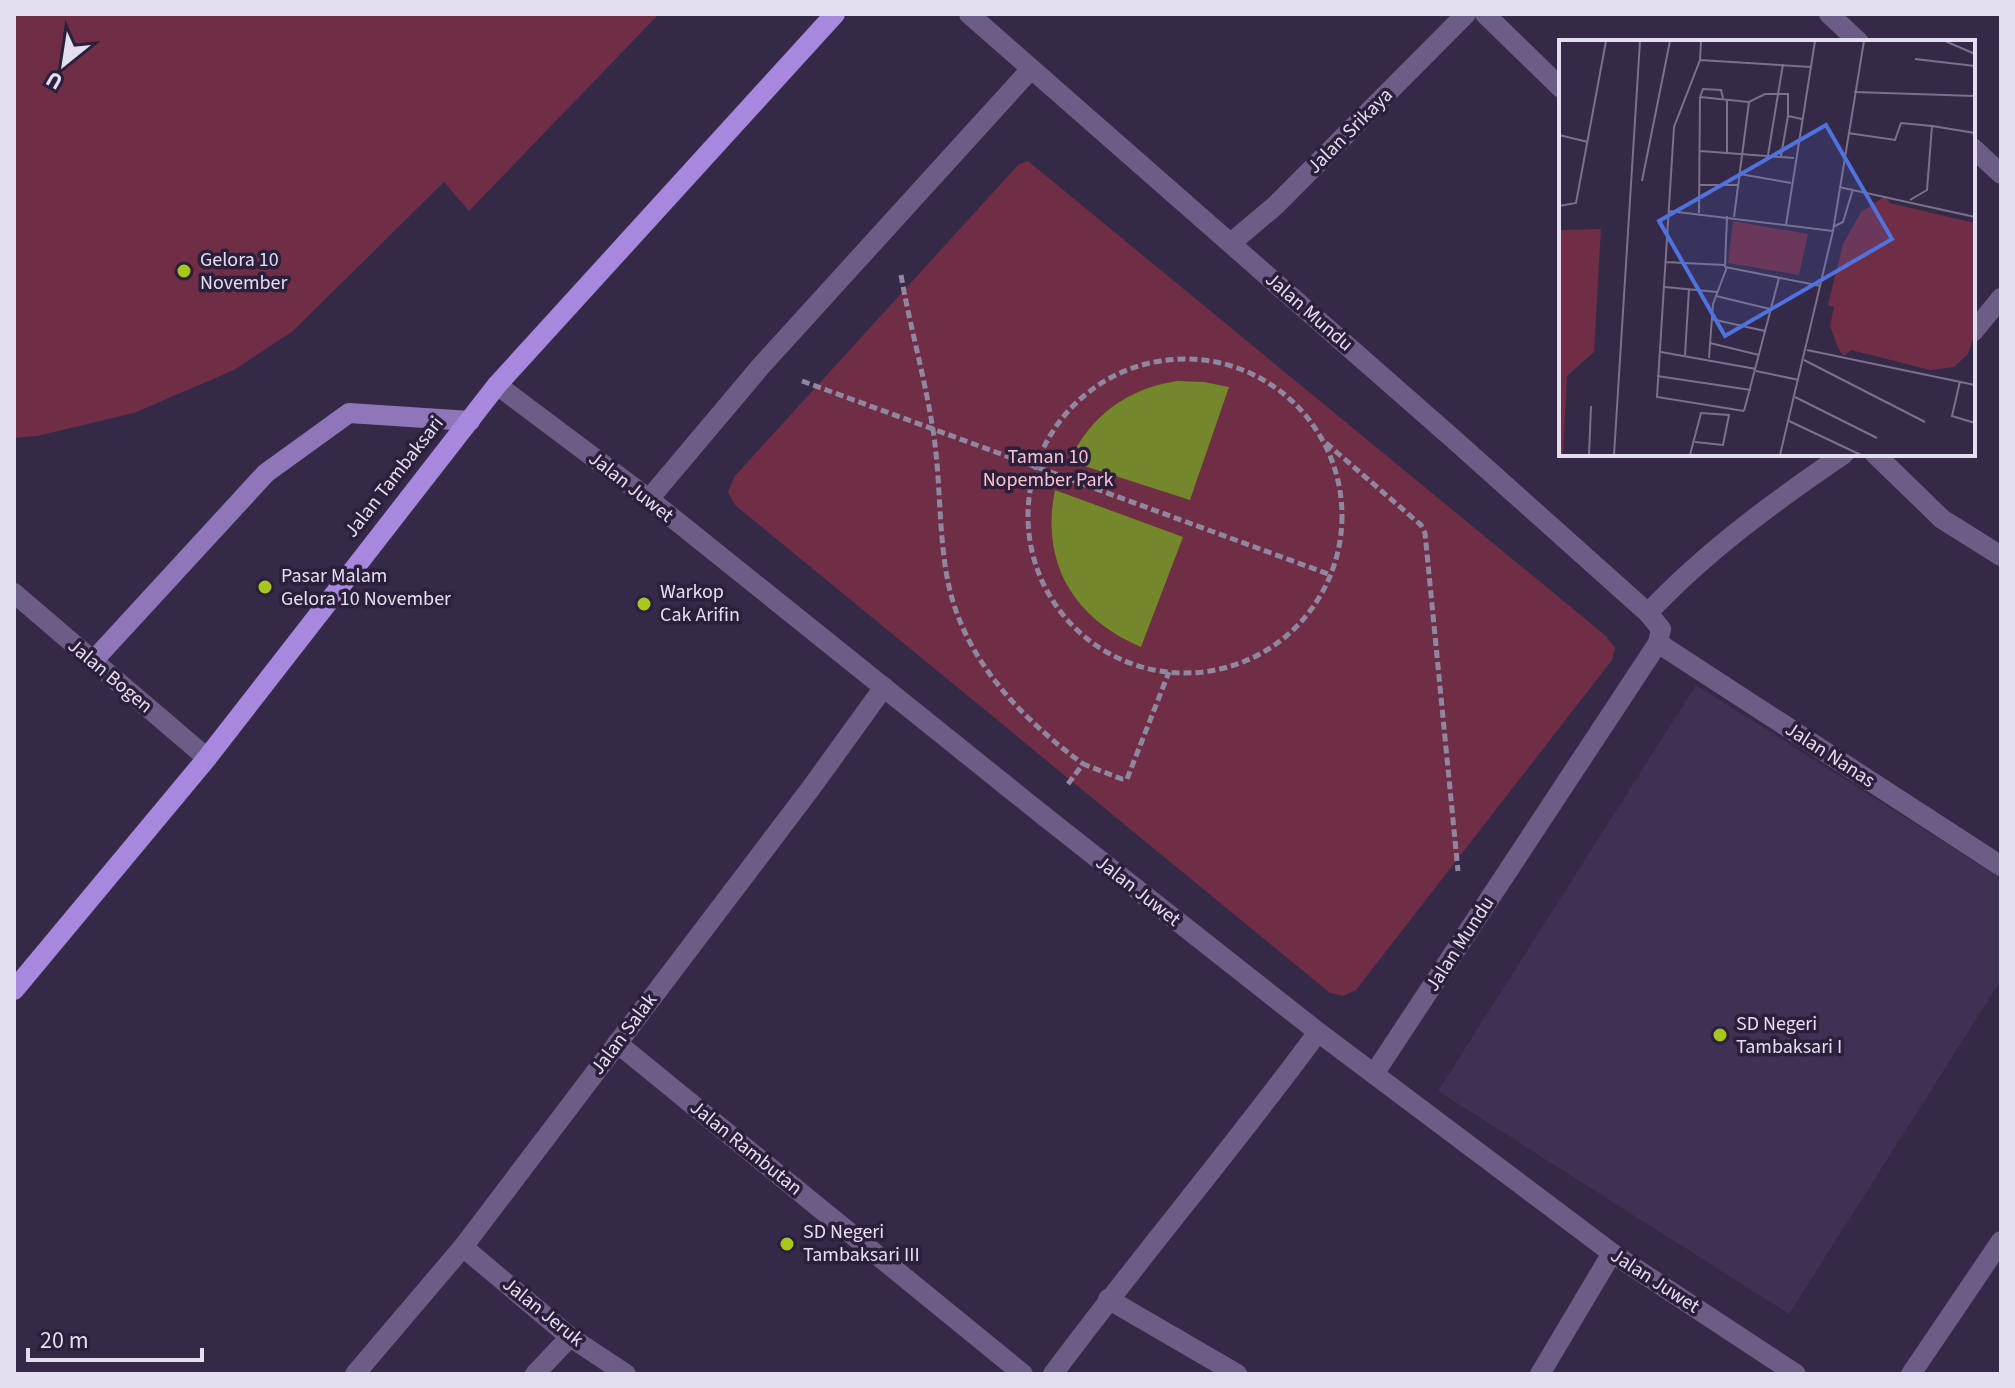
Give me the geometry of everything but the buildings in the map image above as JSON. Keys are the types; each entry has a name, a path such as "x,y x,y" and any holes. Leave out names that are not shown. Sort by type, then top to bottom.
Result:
{"main road":[{"name":"Jalan Tambaksari","path":"14,990 207,758 497,385 835,14"},
{"path":"93,661 266,473 349,413 470,421"}],"street":[{"name":"Jalan Mundu","path":"969,14 1648,613 1661,629 1658,643 1374,1074"},
{"name":"Jalan Srikaya","path":"1231,243 1276,205 1466,14"},
{"path":"1485,14 1559,86"},
{"path":"1829,14 1857,40"},
{"path":"649,499 761,366 1031,69"},
{"path":"1975,150 2001,174"},
{"path":"1975,330 2001,298"},
{"name":"Jalan Juwet","path":"497,385 649,499 1318,1032 1612,1253 1796,1374"},
{"path":"1648,613 1674,586 1782,496 1841,456"},
{"path":"1877,456 1942,519 2001,556"},
{"name":"Jalan Bogen","path":"14,593 207,758"},
{"name":"Jalan Nanas","path":"1658,643 2001,866"},
{"name":"Jalan Salak","path":"355,1374 463,1247 884,687"},
{"path":"1053,1374 1108,1299 1275,1091 1318,1032"},
{"name":"Jalan Rambutan","path":"617,1043 1023,1374"},
{"path":"1911,1374 2001,1241"},
{"name":"Jalan Jeruk","path":"463,1247 570,1337 626,1374"},
{"path":"1540,1374 1612,1253"},
{"path":"1108,1299 1237,1374"},
{"path":"535,1374 570,1337"}],"path":[{"path":"900,272 933,430 948,583 957,613 974,650 998,686 1032,722 1083,764 1127,779 1169,672"},
{"path":"1169,360 1211,361 1238,368 1263,380 1306,416 1322,440 1341,493 1342,520 1331,575 1299,624 1278,643 1227,668 1169,672 1116,657 1092,642 1071,623 1053,602 1040,576 1031,550 1027,522 1035,466 1054,429 1081,397 1103,381 1128,369 1169,360"},
{"path":"801,380 1331,575"},
{"path":"1322,440 1421,525 1425,533 1464,938"},
{"path":"1044,816 1083,764"}],"shaded area":[{"path":"1177,381 1229,387 1190,500 1069,461 1089,430 1113,406 1142,390"},
{"path":"1055,490 1183,537 1141,647 1097,621 1067,585 1053,541"},
{"name":"SD Negeri Tambaksari I","path":"1696,685 2001,878 2001,980 1789,1314 1438,1091"}],"green space":[{"name":"Gelora 10 November","path":"14,14 659,14 469,211 444,182 293,331 234,370 134,413 37,436 14,438"},
{"name":"Taman 10 Nopember Park","path":"1028,161 1606,636 1615,648 1612,660 1356,990 1343,996 1330,993 735,505 728,492 734,477 1019,164"}],"place":[{"name":"Gelora 10 November","path":"184,271"},
{"name":"Pasar Malam Gelora 10 November","path":"265,587"},
{"name":"Warkop Cak Arifin","path":"644,604"},
{"name":"SD Negeri Tambaksari I","path":"1720,1035"},
{"name":"SD Negeri Tambaksari III","path":"787,1244"}]}
